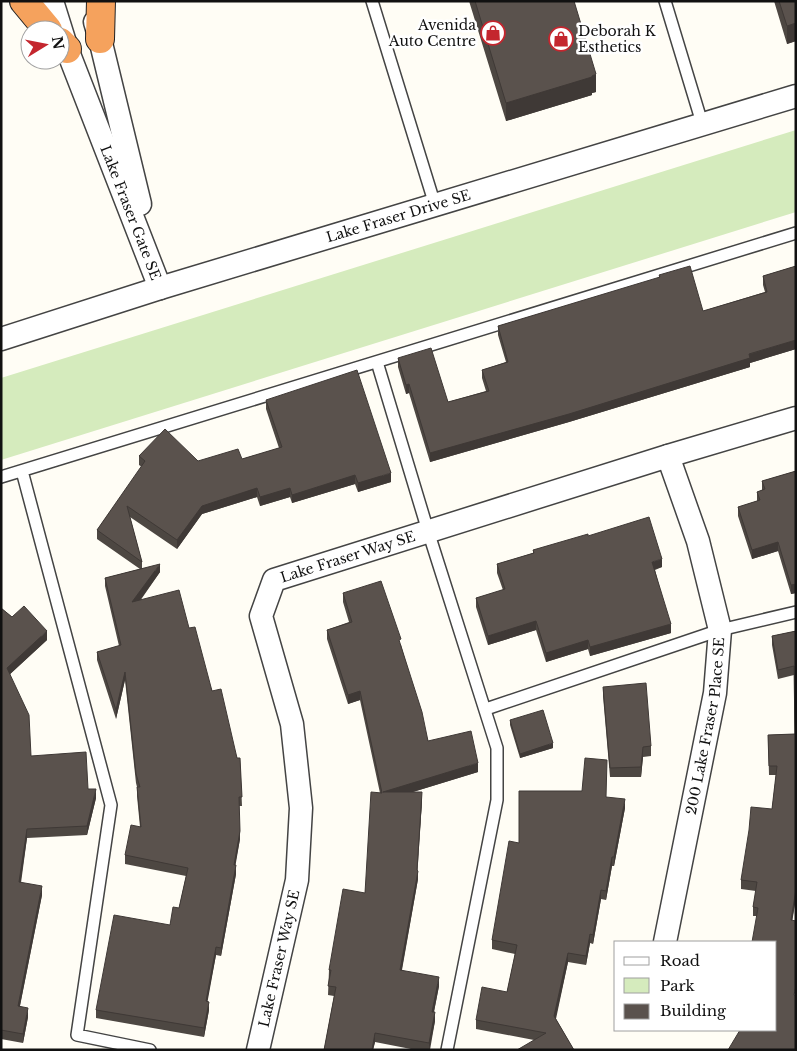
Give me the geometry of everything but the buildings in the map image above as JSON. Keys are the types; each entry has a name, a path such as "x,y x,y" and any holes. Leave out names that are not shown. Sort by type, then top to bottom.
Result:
{"highway":[{"path":"24,1 40,20"},
{"path":"100,39 101,1"}],"street":[{"name":"Lake Fraser Gate SE","path":"52,1 57,20"},
{"name":"Lake Fraser Gate SE","path":"88,1 100,39 160,288"},
{"name":"Lake Fraser Gate SE","path":"70,61 160,288"},
{"name":"Lake Fraser Drive SE","path":"1,339 160,288 796,96"},
{"name":"Lake Fraser Way SE","path":"258,1050 297,880 301,808 292,724 261,616 274,580 668,456 796,418"},
{"name":"200 Lake Fraser Place SE","path":"665,941 715,693 720,630 698,541 668,456"}],"lane":[{"path":"372,1 435,205"},
{"path":"664,1 702,123"},
{"path":"1,477 796,233"},
{"path":"377,362 497,748 497,800 447,1050"},
{"path":"22,471 111,805 77,1035 150,1050"},
{"path":"486,709 720,630 796,612"}],"green space":[{"path":"796,130 796,212 1,460 1,378"}],"place":[{"name":"Avenida Auto Centre","path":"493,33"},
{"name":"Deborah K Esthetics","path":"561,39"}]}
